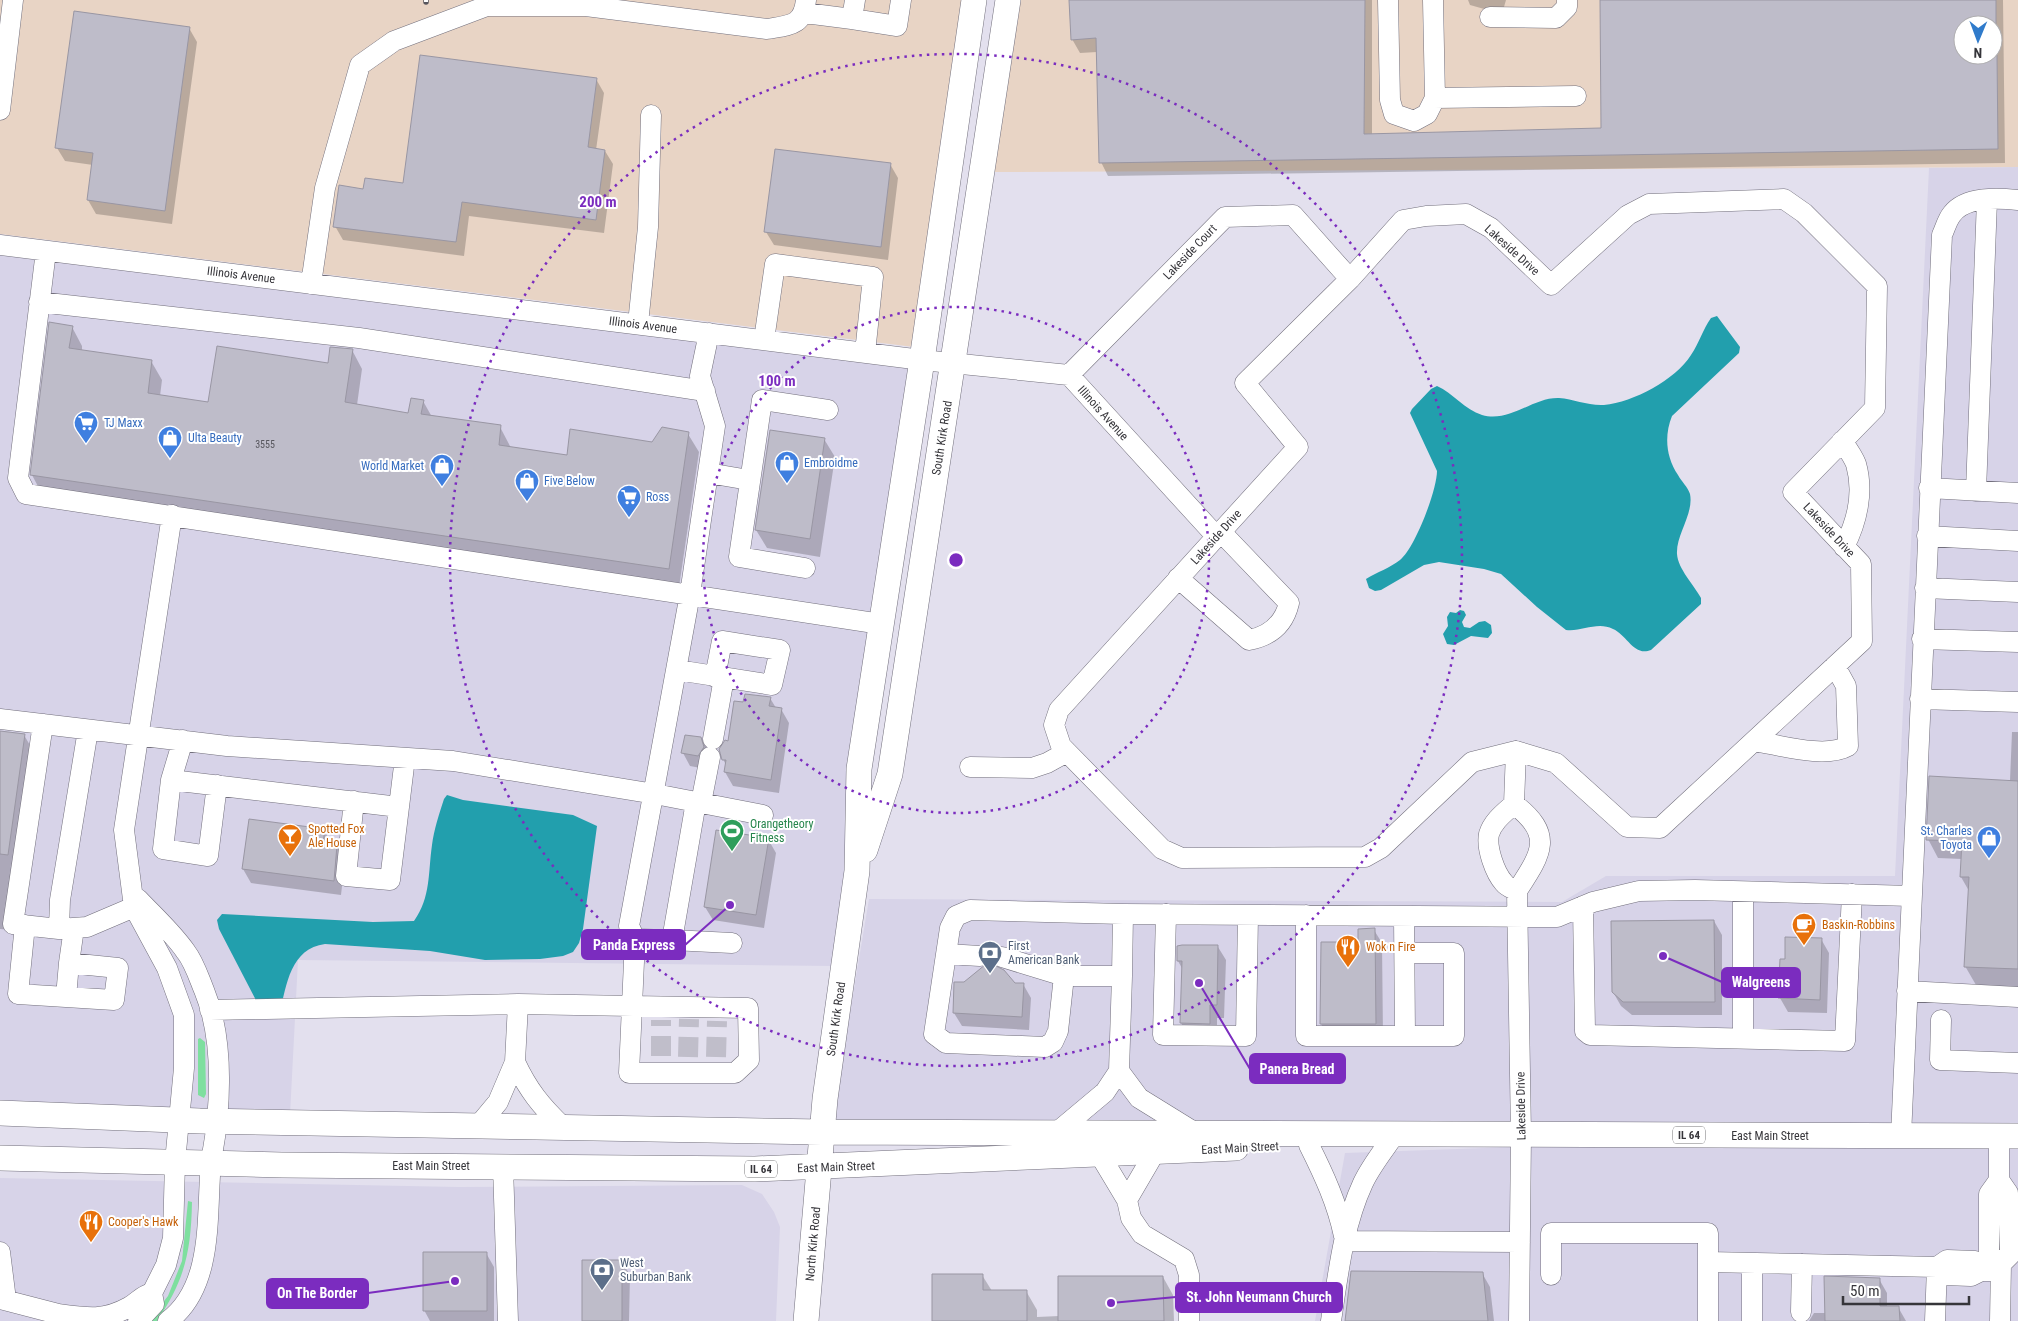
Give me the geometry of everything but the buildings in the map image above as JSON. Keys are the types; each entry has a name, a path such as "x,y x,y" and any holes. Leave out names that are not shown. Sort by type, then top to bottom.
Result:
{"main road":[{"name":"South Kirk Road","path":"819,1168 822,1132 857,871 858,769 922,360 974,0"},
{"name":"South Kirk Road","path":"857,871 890,774 1008,0"},
{"name":"East Main Street","path":"0,1113 218,1121 822,1132 2009,1136"},
{"name":"East Main Street","path":"0,1158 211,1163 819,1168 1521,1135"},
{"name":"North Kirk Road","path":"806,1321 819,1168"}],"street":[{"path":"0,110 13,0"},
{"path":"311,284 325,188 360,64 394,41 454,10 487,6 586,6 767,30 800,20 805,7 854,10 897,26 901,0"},
{"path":"1388,0 1390,100 1394,114 1414,121 1427,114 1435,98 1433,0"},
{"path":"1490,17 1556,18 1567,7 1567,0"},
{"path":"1435,98 1576,96"},
{"path":"638,324 648,227 651,115"},
{"path":"1901,1136 1922,639 1942,235 1952,214 1965,204 1998,198 2018,200"},
{"name":"Lakeside Drive","path":"1784,199 1804,213 1877,286 1875,408 1792,492 1861,564 1862,641 1660,828 1627,828 1556,763 1516,751 1472,762 1381,848 1365,857 1182,858 1162,849 1060,746 1054,725 1059,710 1298,447 1245,383 1350,280 1403,220 1426,216 1466,214 1491,228 1551,285 1628,215 1649,204 1784,199"},
{"path":"1976,490 1987,200"},
{"name":"Lakeside Court","path":"1069,376 1225,216 1293,216 1350,280"},
{"name":"Illinois Avenue","path":"0,245 922,360 1069,376 1219,534 1288,603 1285,616 1265,637 1250,640 1178,578"},
{"path":"46,251 18,478 26,494 881,624"},
{"path":"764,340 775,264 873,277 865,352"},
{"path":"39,302 359,338 704,391"},
{"path":"210,1010 518,1004 631,1006 661,1013 717,1014 748,1008 749,1060 735,1073 716,1065 661,1065 629,1073 631,1006 635,939 629,926 677,670 715,426 700,376 709,333"},
{"path":"805,568 739,557 748,480 762,400 828,410"},
{"path":"1842,441 1855,462 1860,481 1855,524 1844,547"},
{"path":"708,473 748,480"},
{"path":"1930,488 2018,493"},
{"path":"138,1321 154,1304 152,1293 166,1265 173,1238 175,1162 180,1120 184,1015 167,968 133,899 124,830 172,515"},
{"path":"1927,536 2018,541"},
{"path":"1925,588 2018,592"},
{"path":"1922,639 2018,642"},
{"path":"1754,741 1821,752 1840,750 1848,746 1846,686 1835,666"},
{"path":"672,940 699,802 712,748 719,678 677,670"},
{"path":"1920,699 2018,702"},
{"path":"0,719 250,748 453,761 655,794 763,815"},
{"path":"43,724 13,924 66,929 87,926 133,899"},
{"path":"66,997 70,963 60,900 88,730"},
{"path":"182,740 171,780 163,849 208,856 217,785"},
{"path":"1514,804 1536,824 1540,843 1533,867 1517,891 1505,885 1500,877 1493,860 1488,837 1496,820 1514,804 1516,751"},
{"path":"970,767 1032,768 1047,763 1067,752"},
{"path":"354,801 346,876 390,880 405,758"},
{"path":"171,780 399,807"},
{"name":"Lakeside Drive","path":"1517,891 1521,1135 1519,1321"},
{"path":"1064,976 1058,1031 1053,1042 1045,1047 946,1043 934,1034 950,928 956,916 961,912 970,910 1123,914 1557,917 1583,906 1639,892 1743,892 1911,896"},
{"path":"1743,892 1743,1038"},
{"path":"1583,906 1585,1031 1590,1035 1845,1041 1852,894"},
{"path":"133,899 187,953 205,991 210,1010 219,1069 218,1121 211,1163 206,1243 201,1264 175,1318"},
{"path":"1056,1133 1105,1092 1119,1071 1123,914"},
{"path":"1166,914 1163,1035 1246,1036 1248,915"},
{"path":"1306,916 1306,1036 1454,1036 1454,954 1405,954"},
{"path":"1404,916 1405,1036"},
{"path":"25,925 18,994 114,1000 118,968 70,963"},
{"path":"635,939 732,943"},
{"path":"946,954 980,956"},
{"path":"1002,957 1064,976 1122,976"},
{"path":"1907,991 2018,997"},
{"path":"478,1126 498,1102 515,1062 518,1004"},
{"path":"1941,1020 1940,1060 2018,1063"},
{"path":"515,1062 524,1082 539,1104 563,1127"},
{"path":"1119,1071 1139,1098 1194,1132"},
{"path":"2006,1309 1989,1254 1989,1194 1999,1180 2009,1136"},
{"path":"1331,1321 1344,1241 1363,1183 1390,1141"},
{"path":"1309,1145 1329,1184 1339,1210 1344,1241"},
{"path":"1127,1200 1155,1152"},
{"path":"1100,1155 1127,1200 1131,1218 1142,1234 1184,1260 1189,1275 1189,1321"},
{"path":"503,1166 508,1321"},
{"path":"1551,1275 1550,1233 1708,1233 1708,1321"},
{"path":"1344,1241 1520,1242"},
{"path":"0,1255 3,1299 63,1318 104,1319 132,1306 144,1294 152,1293"},
{"path":"1708,1262 1937,1267 1945,1275 1971,1276 1994,1269"},
{"path":"1752,1263 1752,1321"},
{"path":"1801,1312 1802,1264"},
{"path":"1935,1321 1937,1267"}],"shaded area":[{"path":"0,0 966,0 914,347 0,234"},
{"path":"1020,0 2018,0 2018,167 994,172"},
{"path":"2018,167 2018,1127 832,1121 869,899 1562,902 1606,876 1895,876 1929,168"},
{"path":"0,253 911,366 834,966 298,960 290,1115 0,1105"},
{"path":"1528,1143 1991,1143 1990,1321 1527,1321"},
{"path":"2005,1145 2018,1145 2018,1321 2006,1321"},
{"path":"1513,1147 1515,1321 1315,1321 1345,1153"},
{"path":"0,1178 458,1187 742,1185 762,1194 774,1212 780,1227 776,1321 0,1321"}],"green space":[{"path":"200,1038 205,1042 206,1094 204,1098 198,1095 198,1039"},
{"path":"188,1201 192,1202 190,1236 185,1264 167,1306 157,1321 148,1321 168,1296 182,1261"}],"water":[{"path":"1717,316 1740,347 1739,353 1672,416 1667,439 1671,461 1688,489 1691,502 1677,546 1678,560 1701,598 1701,604 1651,650 1640,651 1618,632 1607,627 1595,626 1578,630 1566,630 1537,607 1501,574 1484,569 1439,562 1424,565 1381,590 1375,591 1369,588 1366,579 1396,563 1406,554 1418,532 1429,504 1437,471 1410,413 1431,389 1437,386 1476,413 1492,417 1512,413 1549,399 1559,398 1598,405 1616,403 1653,388 1675,373 1691,355 1711,318"},
{"path":"1460,610 1464,611 1466,615 1462,622 1464,627 1470,628 1479,622 1485,621 1491,625 1492,633 1488,638 1471,636 1454,645 1447,644 1443,634 1448,626 1447,617 1450,612 1456,613"},
{"path":"447,795 463,800 573,815 597,826 583,929 579,943 573,952 563,956 540,959 485,960 430,951 325,944 314,947 297,960 288,980 280,1013 259,1006 219,929 217,920 222,914 373,922 414,921 426,894 434,834 444,799"}],"tunnel":[{"path":"688,1057 689,1019"},
{"path":"661,1020 661,1056"},
{"path":"716,1057 717,1021"}],"place":[{"name":"TJ Maxx","path":"86,444"},
{"name":"Ulta Beauty","path":"170,459"},
{"name":"Embroidme","path":"787,484"},
{"name":"World Market","path":"442,487"},
{"name":"Five Below","path":"527,502"},
{"name":"Ross","path":"629,518"},
{"name":"Orangetheory Fitness","path":"732,852"},
{"name":"Spotted Fox Ale House","path":"290,857"},
{"name":"St. Charles Toyota","path":"1989,859"},
{"name":"Panda Express","path":"730,905"},
{"name":"Baskin-Robbins","path":"1804,946"},
{"name":"Walgreens","path":"1663,956"},
{"name":"Wok n Fire","path":"1348,968"},
{"name":"First American Bank","path":"990,974"},
{"name":"Panera Bread","path":"1199,983"},
{"name":"Cooper's Hawk","path":"91,1243"},
{"name":"On The Border","path":"455,1281"},
{"name":"West Suburban Bank","path":"602,1291"},
{"name":"St. John Neumann Church","path":"1111,1303"}]}
